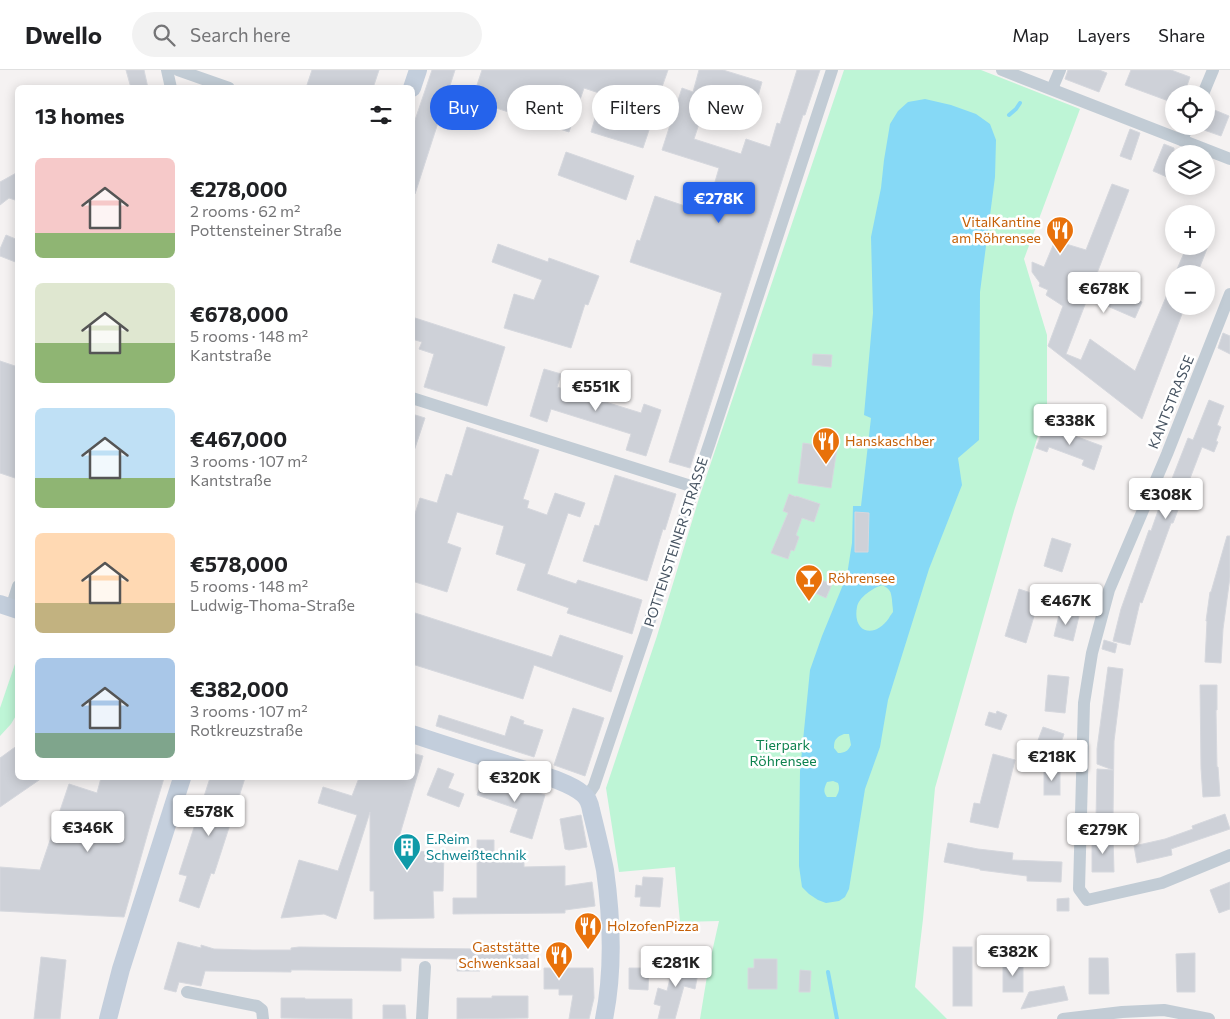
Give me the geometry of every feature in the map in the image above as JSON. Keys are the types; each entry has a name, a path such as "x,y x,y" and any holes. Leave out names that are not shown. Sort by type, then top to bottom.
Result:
{"main road":[{"path":"413,85 418,70"},
{"path":"415,735 546,776 570,786 586,798 591,810 604,870 611,926 609,995 604,1019"},
{"path":"108,1019 121,969 181,780"}],"street":[{"path":"167,70 170,85"},
{"path":"178,70 220,85"},
{"name":"POTTENSTEINER STRASSE","path":"586,798 594,786 832,70"},
{"path":"1002,70 1230,159"},
{"path":"1052,89 1060,70"},
{"path":"1207,85 1213,70"},
{"path":"1182,140 1184,135"},
{"name":"KANTSTRASSE","path":"1230,294 1225,321 1109,590 1092,653 1084,703 1079,889 1086,900 1162,883 1230,855"},
{"path":"415,399 694,487"},
{"path":"9,607 15,593"},
{"path":"422,1019 425,966"},
{"path":"187,992 257,1006 262,1010 263,1019"},
{"path":"1063,1019 1122,1012 1164,1010 1209,1019"}],"green space":[{"name":"Tierpark Röhrensee","path":"844,70 981,70 1080,109 1024,259 1047,335 1047,407 1014,511 935,788 915,987 947,1019 700,1019 719,921 680,922 675,867 619,872 606,788 657,636 700,495"},
{"path":"15,664 15,717 0,736 0,708"}],"water":[{"name":"Röhrensee","path":"925,99 951,105 976,114 990,124 996,140 995,177 980,292 979,440 958,458 962,485 929,569 888,700 880,747 865,789 849,889 845,897 839,901 826,903 809,894 802,887 799,866 800,771 810,670 847,575 852,543 853,506 861,506 871,418 864,415 873,313 871,237 881,188 890,124 898,111 908,102","holes":["882,585 891,592 893,612 883,625 871,631 866,630 858,623 856,616 858,603 867,593","844,734 849,734 851,745 849,749 843,753 838,753 834,748 837,738","833,781 838,783 839,790 836,797 827,797 824,790 827,782"]}],"building":[{"path":"126,70 144,70 147,85 130,85"},
{"path":"312,70 379,70 374,85 307,85"},
{"path":"432,70 455,70 450,85 430,85 430,130 436,130 415,194 415,120"},
{"path":"482,70 668,70 663,85 592,85 592,91 584,88 582,94 582,85 507,85 507,112 497,108 497,85 477,85"},
{"path":"699,70 723,70 762,82 761,85 695,85"},
{"path":"797,70 820,70 805,115 803,115 690,468 669,462 722,293 630,262 637,240 640,241 655,196 706,213 719,168 662,150 668,130 679,130 679,97 682,88 689,91 689,130 697,130 694,139 741,154 746,139 770,147 777,123 780,124"},
{"path":"1068,70 1099,70 1107,73 1099,92 1065,79"},
{"path":"1131,70 1171,70 1190,77 1187,85 1165,85 1165,100 1125,85"},
{"path":"1215,110 1229,116 1221,136 1215,134"},
{"path":"592,129 649,130 643,148 591,132"},
{"path":"1130,129 1140,133 1131,160 1120,156"},
{"path":"1164,144 1166,145 1165,176 1153,171"},
{"path":"566,152 634,176 626,200 558,175"},
{"path":"15,174 15,200 9,198 0,205 0,182"},
{"path":"1112,184 1129,190 1066,354 1081,360 1090,339 1135,371 1165,299 1165,315 1182,315 1142,419 1048,346 1063,306 1046,295 1048,290 1039,286 1040,283 1032,272 1032,262 1044,267 1054,243 1065,248 1066,244 1086,250"},
{"path":"6,235 15,239 15,262 0,256 0,249"},
{"path":"498,244 548,262 549,258 599,276 588,305 585,304 571,348 504,328 514,294 534,300 542,280 492,262"},
{"path":"1183,255 1204,255 1201,265 1179,265"},
{"path":"1111,290 1142,302 1135,318 1105,305"},
{"path":"415,318 505,347 487,406 424,387 434,354 419,349 422,342 415,340"},
{"path":"1223,333 1230,336 1230,354 1218,348"},
{"path":"813,354 832,355 831,367 812,365"},
{"path":"0,361 15,366 15,478 0,473"},
{"path":"544,369 561,374 557,387 641,413 644,404 661,410 646,456 626,450 631,434 551,409 547,422 530,416"},
{"path":"1209,400 1224,406 1217,425 1221,427 1216,441 1218,442 1214,452 1202,447 1173,523 1171,523 1142,603 1140,602 1130,645 1113,641 1121,609 1149,530 1151,531 1166,488 1168,489 1188,438 1193,440"},
{"path":"415,415 425,418 415,448"},
{"path":"1045,425 1102,446 1094,470 1082,465 1084,460 1049,447 1047,452 1036,448"},
{"path":"467,427 539,450 523,499 529,501 527,508 547,515 555,493 585,503 580,517 568,513 547,574 576,584 578,580 642,600 632,634 567,613 569,608 517,590 526,564 496,554 504,526 457,512 447,543 461,548 447,592 415,582 415,514 420,498 437,503 446,474 452,476"},
{"path":"803,443 837,448 831,488 798,483"},
{"path":"615,475 676,494 647,581 583,561 595,525 599,526"},
{"path":"789,494 820,504 814,522 802,518 796,535 799,537 794,551 791,550 788,559 771,553 788,513 783,511"},
{"path":"855,512 869,513 868,552 855,552"},
{"path":"1227,536 1230,536 1230,577 1223,629 1221,663 1205,662 1206,621 1210,592"},
{"path":"1052,538 1071,544 1062,572 1044,566"},
{"path":"816,578 832,584 826,598 811,591"},
{"path":"1019,589 1040,596 1026,643 1005,636"},
{"path":"1060,611 1079,616 1073,641 1054,636"},
{"path":"415,613 552,657 560,635 623,656 611,692 534,665 523,699 415,665"},
{"path":"1104,640 1117,644 1115,653 1102,649"},
{"path":"1108,667 1123,669 1114,741 1113,819 1096,819 1097,769 1113,770 1097,764 1097,749"},
{"path":"1048,675 1069,677 1065,713 1045,711"},
{"path":"1200,685 1217,685 1217,767 1220,796 1203,797"},
{"path":"573,708 604,718 585,776 554,765"},
{"path":"997,711 1007,715 1001,730 985,725 989,712 996,714"},
{"path":"439,715 505,736 511,716 524,721 523,724 543,730 534,757 436,726"},
{"path":"1043,727 1064,734 1058,751 1037,743"},
{"path":"15,747 15,780 39,780 0,807 0,758"},
{"path":"415,754 423,756 395,851 444,852 443,891 433,891 434,918 374,919 374,891 370,891 370,812 336,919 324,914 281,918 299,860 338,871 357,815 318,803 323,787 352,796 358,780 415,780"},
{"path":"993,754 1015,760 998,828 970,822 974,803 980,804"},
{"path":"438,768 454,774 448,788 464,794 459,807 427,795"},
{"path":"1044,768 1060,768 1060,795 1044,795"},
{"path":"484,775 545,795 532,839 510,832 518,809 477,795"},
{"path":"100,780 163,780 124,917 0,911 0,867 40,870 69,784 97,793"},
{"path":"209,780 244,780 214,874 211,873 199,908 179,901 187,876 179,874"},
{"path":"1225,814 1230,829 1171,849 1172,855 1137,863 1134,846 1165,839 1193,829 1192,826"},
{"path":"581,815 587,847 565,849 560,819"},
{"path":"1113,837 1114,872 1092,872 1092,838"},
{"path":"477,840 494,840 494,853 524,853 524,867 565,866 565,886 592,882 595,906 565,910 565,913 453,914 453,898 477,898"},
{"path":"948,843 1013,853 1012,860 1062,862 1061,882 1027,881 1027,876 980,870 944,862"},
{"path":"643,877 663,878 660,907 640,906 641,897 635,897 636,885 642,886"},
{"path":"1230,882 1230,909 1219,913 1210,890"},
{"path":"1069,898 1069,911 1057,911 1057,899"},
{"path":"178,942 201,948 201,945 214,949 252,950 291,950 291,948 299,947 480,949 480,947 528,947 528,969 457,971 457,959 401,958 401,971 205,971 201,986 179,982 176,992 164,989"},
{"path":"953,947 972,947 972,1006 953,1006"},
{"path":"1195,953 1195,992 1177,992 1176,954"},
{"path":"676,954 692,958 689,971 698,973 695,989 684,986 675,1019 658,1019 661,1006 654,1004 658,988 667,991"},
{"path":"41,957 66,960 60,1019 34,1019"},
{"path":"1089,958 1108,958 1109,994 1089,994"},
{"path":"754,959 777,959 777,989 748,989 748,968 754,968"},
{"path":"1003,963 1023,963 1023,992 1003,992"},
{"path":"544,968 593,968 594,998 589,1019 569,1019 573,995 559,995 559,989 544,989"},
{"path":"629,968 649,968 648,990 629,989"},
{"path":"800,970 811,971 810,992 799,992"},
{"path":"1064,986 1068,1000 1021,1009 1029,992"},
{"path":"492,996 528,996 528,1018 457,1019 457,998 492,998"},
{"path":"281,998 352,999 352,1019 281,1018"},
{"path":"383,1005 405,1005 406,1019 383,1019"}],"waterway":[{"path":"1009,115 1020,103"},
{"path":"828,972 837,1019"}],"place":[{"name":"VitalKantine am Röhrensee","path":"1060,254"},
{"name":"Hanskaschber","path":"826,465"},
{"name":"Röhrensee","path":"809,602"},
{"name":"E.Reim Schweißtechnik","path":"407,871"},
{"name":"HolzofenPizza","path":"588,950"},
{"name":"Gaststätte Schwenksaal","path":"559,979"}]}
